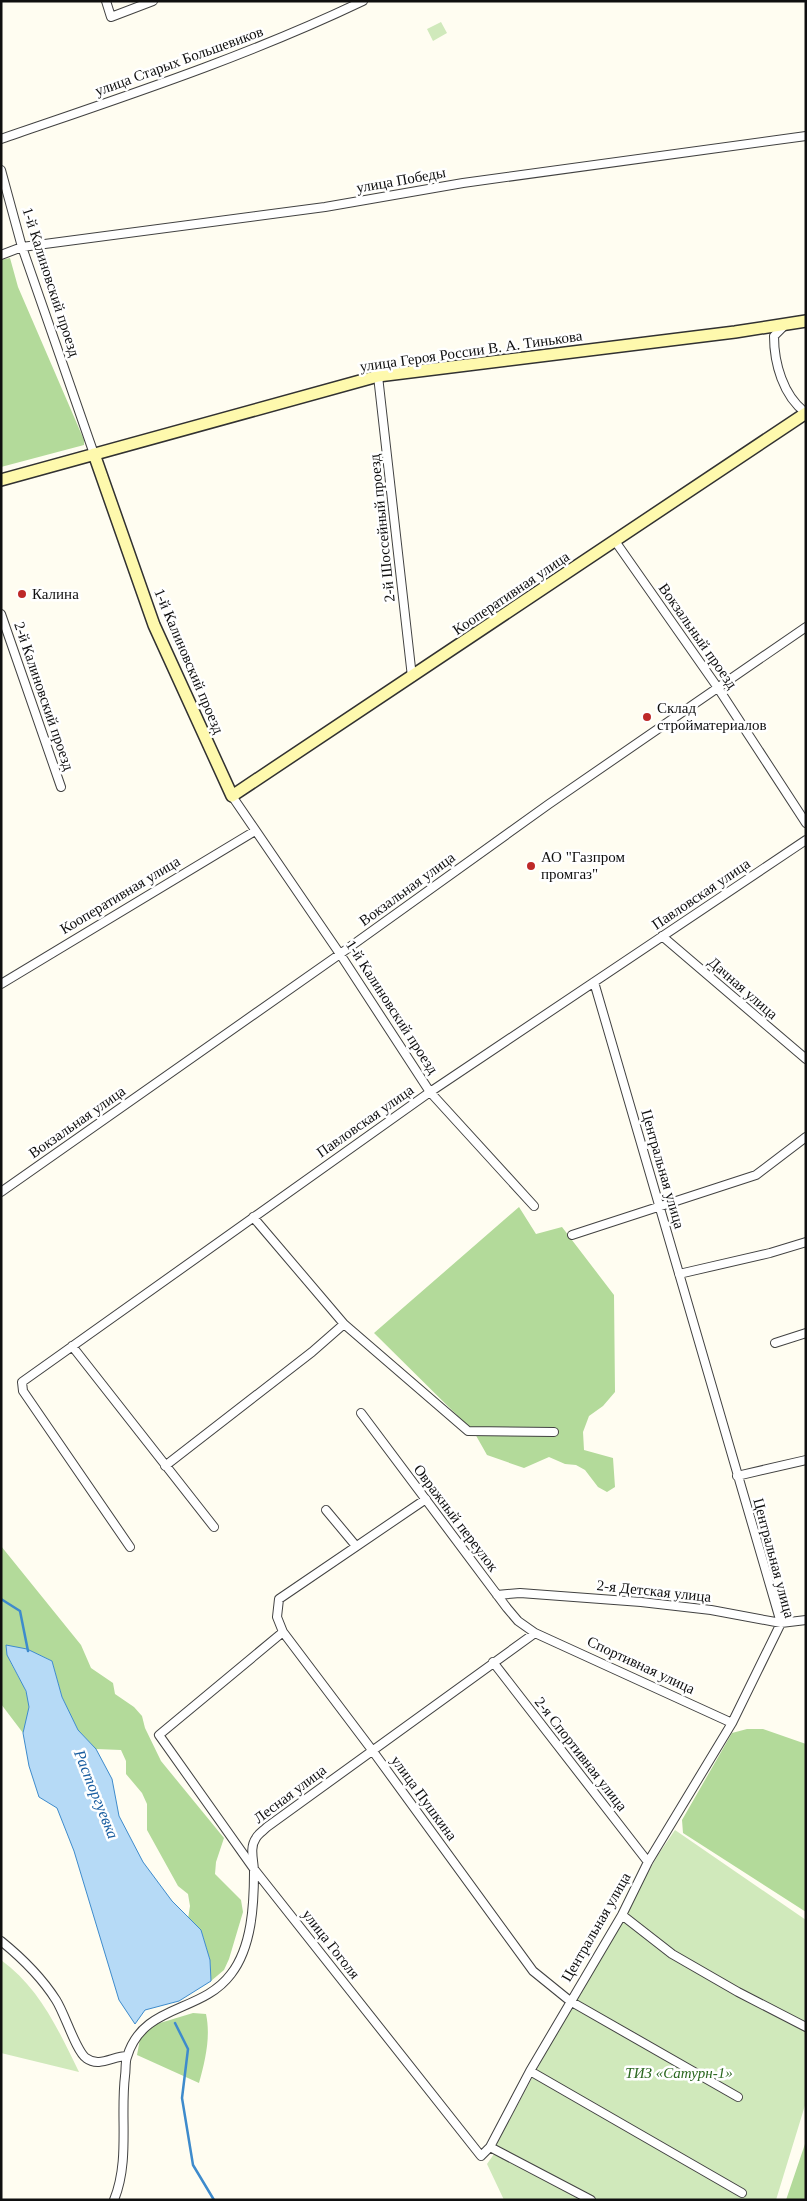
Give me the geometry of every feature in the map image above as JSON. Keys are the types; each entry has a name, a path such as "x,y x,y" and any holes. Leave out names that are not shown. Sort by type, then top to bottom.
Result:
{"street":[{"path":"106,1 111,17 153,1"},
{"name":"улица Старых Большевиков","path":"1,139 144,90 293,34 363,1"},
{"name":"улица Победы","path":"1,255 22,247 325,207 463,183 806,136"},
{"name":"1-й Калиновский проезд","path":"1,170 22,247 154,625 232,796 340,954 430,1092 534,1206"},
{"name":"улица Героя России В. А. Тинькова","path":"1,480 378,376 806,321"},
{"path":"786,324 774,336 775,357 778,370 795,405 806,413"},
{"name":"2-й Шоссейный проезд","path":"378,376 412,677"},
{"name":"Кооперативная улица","path":"232,796 806,413"},
{"name":"Вокзальный проезд","path":"615,541 718,688 806,823"},
{"name":"2-й Калиновский проезд","path":"1,614 61,787"},
{"name":"Вокзальная улица","path":"1,1192 340,954 549,804 806,627"},
{"name":"Кооперативная улица","path":"1,984 255,831"},
{"name":"Павловская улица","path":"130,1548 23,1390 22,1382 430,1092 806,840"},
{"name":"Дачная улица","path":"662,936 806,1060"},
{"name":"Центральная улица","path":"490,2147 570,2001 622,1916 648,1862 732,1723 781,1623 594,982"},
{"path":"572,1235 756,1175 806,1137"},
{"path":"253,1217 344,1324 468,1431 554,1432"},
{"path":"679,1274 770,1253 806,1242"},
{"path":"165,1466 312,1352 344,1324"},
{"path":"775,1343 806,1333"},
{"path":"72,1346 214,1527"},
{"name":"Овражный переулок","path":"361,1413 497,1595 518,1621 537,1633"},
{"path":"737,1476 806,1460"},
{"path":"326,1510 356,1546 426,1499"},
{"name":"улица Пушкина","path":"356,1546 279,1599 277,1617 282,1632 372,1750 533,1971 570,2001 738,2097"},
{"name":"2-я Детская улица","path":"497,1595 520,1593 641,1602 711,1610 781,1623 806,1620"},
{"name":"улица Гоголя","path":"282,1632 159,1735 254,1869 481,2156 490,2147"},
{"name":"Лесная улица","path":"127,2056 143,2028 156,2018 198,2000 216,1989 232,1974 243,1952 251,1920 254,1869 252,1851 255,1838 267,1827 493,1662 537,1633"},
{"name":"Спортивная улица","path":"537,1633 732,1723"},
{"name":"2-я Спортивная улица","path":"493,1662 648,1862"},
{"path":"622,1916 672,1954 738,1992 806,2027"},
{"path":"1,1941 25,1962 56,2000 67,2020 80,2052 87,2059 105,2062 120,2056 127,2056 123,2090 123,2165 120,2186 114,2200"},
{"path":"530,2071 742,2193"},
{"path":"490,2147 591,2200"}],"green space":[{"path":"441,22 447,33 433,41 427,29"},
{"path":"10,258 18,287 84,440 84,445 1,467 1,260"},
{"path":"519,1207 536,1234 562,1227 614,1295 615,1392 603,1406 589,1416 583,1432 584,1450 613,1458 615,1487 607,1492 598,1487 585,1470 576,1465 565,1464 549,1457 524,1468 487,1455 474,1432 374,1333"},
{"path":"1,1546 81,1645 91,1668 113,1683 115,1694 134,1707 142,1716 145,1728 161,1761 224,1838 216,1862 215,1874 241,1900 243,1912 224,1970 211,1981 210,1960 201,1930 188,1919 190,1906 188,1894 178,1886 147,1830 147,1804 142,1793 126,1774 126,1761 121,1750 96,1749 78,1730 62,1697 52,1661 27,1649 6,1646 10,1661 28,1698 28,1716 23,1733 1,1704"},
{"path":"747,1729 763,1729 806,1744 806,1912 683,1833 682,1820 732,1733"},
{"name":"ТИЗ «Сатурн-1»","path":"675,1830 806,1920 806,2102 776,2200 504,2200 487,2164 569,2010 658,1855"},
{"path":"1,1960 37,1996 56,2026 79,2072 1,2053"},
{"path":"193,2013 206,2014 208,2031 207,2049 199,2083 137,2055 140,2039 150,2026"},
{"path":"806,2141 806,2200 786,2200"}],"water":[{"path":"6,1645 27,1649 52,1661 62,1697 78,1730 96,1749 112,1779 119,1816 143,1862 172,1901 201,1930 210,1960 211,1981 179,2001 145,2010 135,2024 119,2000 74,1851 57,1808 39,1797 29,1766 23,1733 29,1707 26,1691 7,1655"}],"waterway":[{"name":"Расторгуевка","path":"1,1599 20,1611 28,1651"},
{"name":"Расторгуевка","path":"175,2023 188,2049 182,2098 193,2165 214,2200"}],"place":[{"name":"Калина","path":"22,594"},
{"name":"Склад стройматериалов","path":"647,717"},
{"name":"АО \"Газпром промгаз\"","path":"531,866"}]}
